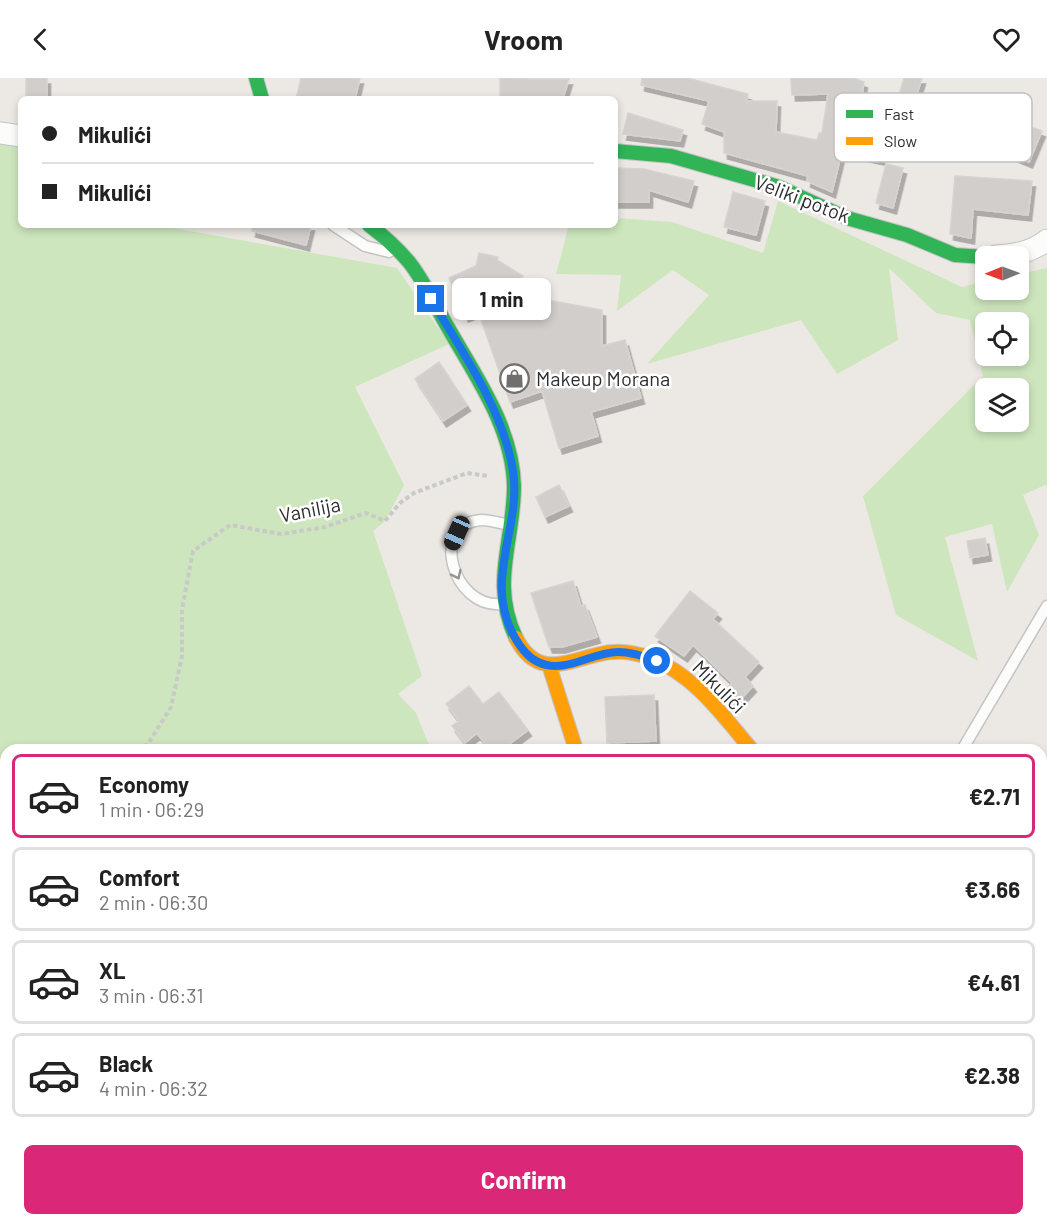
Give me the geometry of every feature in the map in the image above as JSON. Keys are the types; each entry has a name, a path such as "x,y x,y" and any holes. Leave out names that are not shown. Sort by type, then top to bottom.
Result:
{"street":[{"path":"256,78 261,96"},
{"path":"0,133 18,136"},
{"name":"Veliki potok","path":"618,151 671,156 778,187 847,218 903,234 955,255 975,256"},
{"path":"372,228 404,256 469,362 494,412 513,470 512,507 502,569 503,604 512,632 525,652 540,664 549,665 574,744"},
{"path":"1029,250 1047,240"},
{"name":"Mikulići","path":"549,665 570,664 617,652 637,654 657,661 683,675 721,711 747,744"}],"lane":[{"path":"338,228 365,246 404,256"},
{"path":"503,604 484,604 472,597 461,583 450,555 457,533 463,526 482,520 509,525"},
{"path":"966,744 1047,606"}],"path":[{"name":"Vanilija","path":"148,744 171,706 182,656 182,610 193,551 230,525 281,534 325,527 366,513 386,521 400,503 414,493 467,473 487,476 506,490 512,507"}],"green space":[{"path":"0,140 18,143 18,228 173,228 397,268 449,344 355,387 404,485 385,521 373,531 422,676 398,694 416,713 429,744 0,744"},
{"path":"778,201 962,287 975,284 975,300 1029,300 1029,272 1047,268 1047,486 1023,495 1039,535 1007,592 992,524 945,537 978,661 896,615 863,496 975,384 975,432 1029,432 1029,378 981,378 983,376 981,366 1029,366 1029,312 975,312 975,342 970,320 936,313 889,268 898,340 837,374 801,320 647,364 709,295 673,270 617,311 621,275 556,274 568,228 618,228 618,218 672,222 763,253"}],"building":[{"path":"26,78 47,78 47,96 26,96"},
{"path":"301,78 360,78 356,96 297,96"},
{"path":"500,78 569,79 564,96 500,96"},
{"path":"642,78 687,78 748,94 747,101 777,101 776,132 817,140 819,133 822,133 828,94 792,95 791,78 853,78 864,82 862,93 834,93 834,162 839,162 832,192 807,181 808,176 724,153 724,132 702,124 709,101 641,85"},
{"path":"904,78 922,78 917,93 899,93"},
{"path":"628,113 683,130 680,141 623,134"},
{"path":"1032,127 1042,131 1032,155"},
{"path":"886,164 903,168 893,208 876,203"},
{"path":"618,168 644,169 694,181 688,202 649,190 649,202 618,202"},
{"path":"955,176 1032,181 1028,215 973,209 971,238 950,234"},
{"path":"733,192 765,201 756,235 724,227"},
{"path":"252,228 310,228 306,245 252,231"},
{"path":"479,253 498,257 497,260 523,276 518,284 548,300 602,310 602,346 625,340 641,398 591,412 598,436 559,448 542,391 510,402 478,311 465,316 449,278 476,266"},
{"path":"439,362 467,405 443,421 415,379"},
{"path":"559,485 569,506 545,517 536,497"},
{"path":"985,538 988,555 970,558 967,541"},
{"path":"573,581 581,607 585,605 597,637 562,647 549,647 531,593"},
{"path":"690,591 718,613 713,619 759,662 745,677 753,686 736,704 724,691 732,683 693,645 684,656 655,636"},
{"path":"469,686 483,704 499,692 528,730 509,744 485,744 477,733 465,743 452,726 459,721 446,704"},
{"path":"654,695 656,741 607,743 605,697"}],"traffic: fast":[{"path":"256,78 261,96"},
{"path":"618,151 671,156 779,187 847,218 907,235 955,255 975,256"},
{"path":"373,228 400,252 419,277 480,382 507,443 514,486 504,581 508,618 516,638"}],"traffic: slow":[{"path":"516,638 524,651 533,659 543,663 564,663 619,652 644,656 666,665 707,697 747,744"},
{"path":"549,665 574,744"}],"place":[{"name":"Makeup Morana","path":"515,379"}],"route":[{"path":"431,299 469,362 494,412 510,457 514,497 502,569 502,587 507,618 518,642 531,658 540,664 563,666 598,655 617,652 637,654 657,661"}]}
